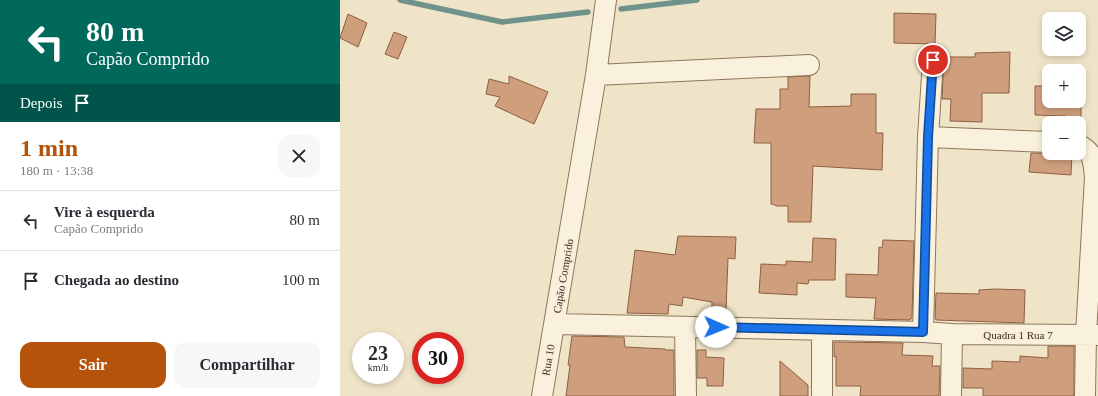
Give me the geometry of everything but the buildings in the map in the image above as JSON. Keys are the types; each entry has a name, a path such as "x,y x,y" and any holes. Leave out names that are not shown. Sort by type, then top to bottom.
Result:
{"street":[{"name":"Capão Comprido","path":"606,0 596,75 555,324 923,332 952,334"},
{"path":"923,332 928,137 933,60"},
{"path":"596,75 809,65"},
{"path":"928,137 1042,142"},
{"path":"1086,149 1092,155 1094,177 1092,335 1086,396"},
{"name":"Rua 10","path":"542,396 555,324"},
{"path":"685,327 686,396"},
{"path":"822,330 822,396"},
{"path":"951,396 952,334"},
{"name":"Quadra 1 Rua 7","path":"952,334 1092,335"}],"waterway":[{"path":"400,0 502,22 588,12"},
{"path":"621,9 697,0"}],"route":[{"path":"716,327 923,332 928,137 933,60"}]}
